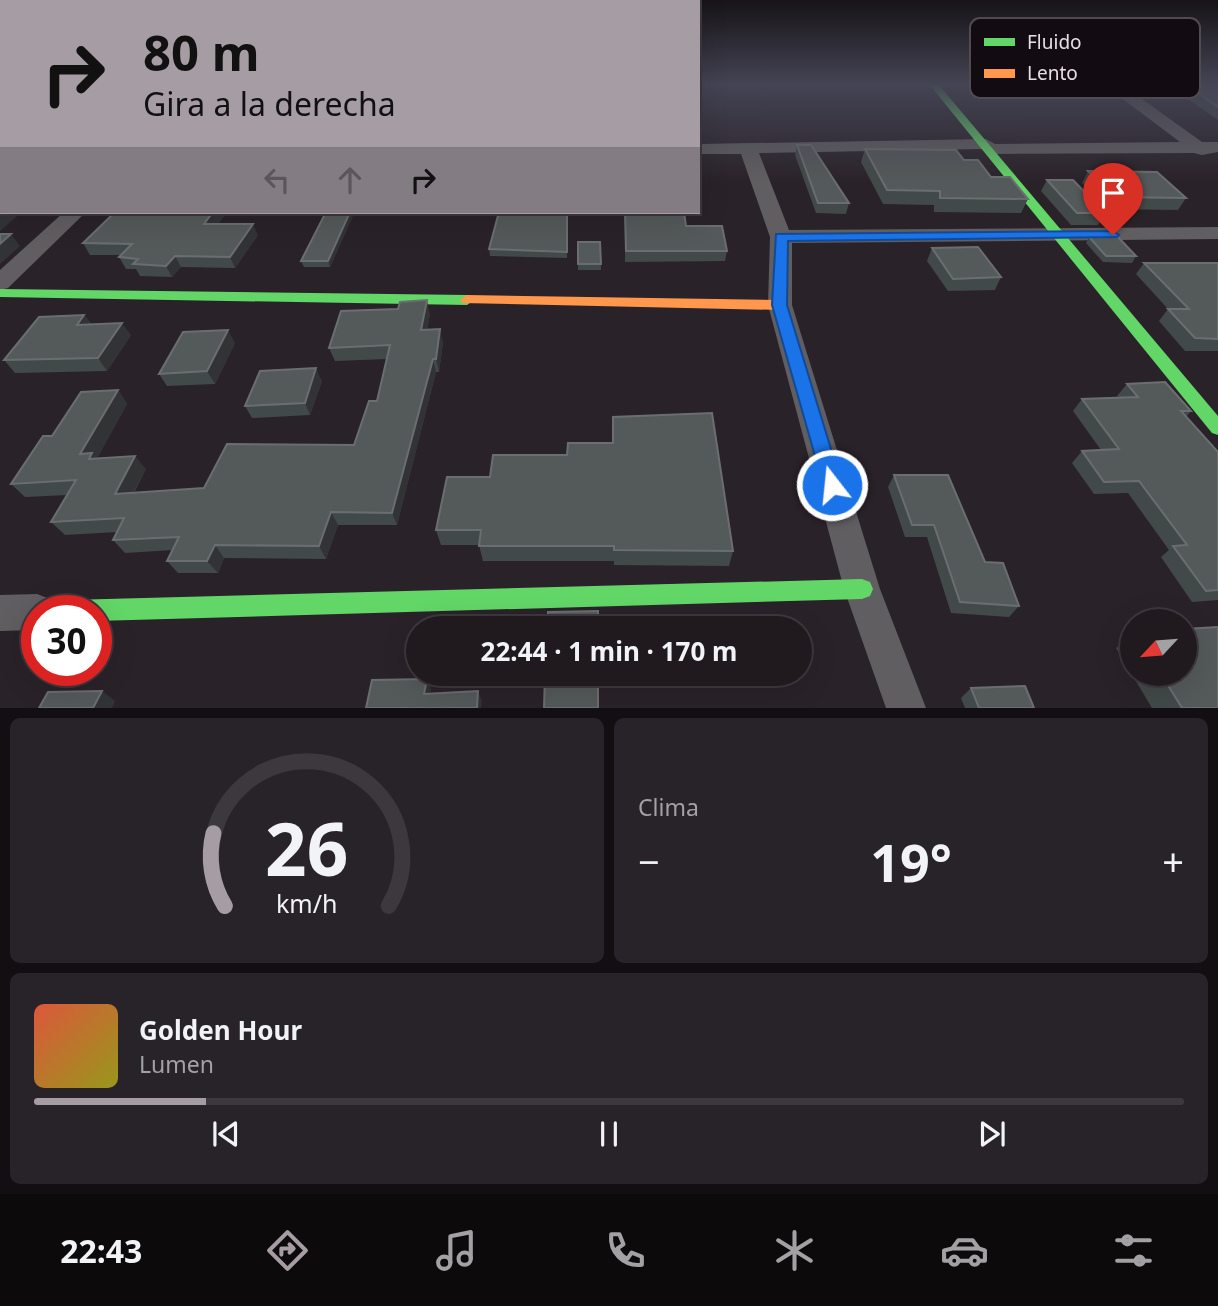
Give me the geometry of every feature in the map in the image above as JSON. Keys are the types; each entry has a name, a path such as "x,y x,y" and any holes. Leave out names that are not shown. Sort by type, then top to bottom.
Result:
{"street":[{"path":"962,117 1218,428"},
{"path":"1157,117 1218,162"},
{"path":"700,149 1218,147"},
{"path":"748,148 781,237 780,305 862,589 906,708"},
{"path":"0,283 74,214"},
{"path":"781,237 1218,233"},
{"path":"0,292 780,305"},
{"path":"112,610 862,589"},
{"path":"0,613 21,612"}],"building":[{"path":"797,145 811,145 849,203 818,203"},
{"path":"865,149 956,150 964,160 978,160 991,177 1010,177 1028,199 940,198 940,191 887,190"},
{"path":"1088,171 1157,172 1186,198 1114,197"},
{"path":"1047,180 1073,180 1105,213 1077,213"},
{"path":"113,214 212,214 204,224 253,224 230,257 175,256 166,266 133,264 138,259 119,257 132,244 83,243"},
{"path":"325,214 349,214 328,261 301,261"},
{"path":"498,214 567,214 567,252 489,249"},
{"path":"625,214 684,214 686,226 722,226 727,251 626,251"},
{"path":"0,234 11,234 0,244"},
{"path":"1117,236 1136,256 1106,256 1089,237"},
{"path":"578,242 600,242 601,264 578,264"},
{"path":"978,247 1001,277 953,279 932,248"},
{"path":"1144,263 1218,263 1218,339 1195,338 1168,309 1189,309"},
{"path":"427,300 421,330 440,329 436,359 433,359 392,513 331,512 319,546 215,545 207,561 167,561 179,537 113,540 124,518 51,522 76,480 11,484 43,436 52,436 81,392 118,390 80,454 92,453 89,459 135,456 115,494 204,488 227,444 354,445 369,401 377,401 390,345 329,348 341,311 398,309 400,302"},
{"path":"84,315 77,325 122,323 98,358 4,360 39,317"},
{"path":"228,330 207,371 159,374 183,332"},
{"path":"316,368 305,403 245,406 260,371"},
{"path":"1165,382 1191,411 1181,411 1218,452 1218,590 1206,591 1173,546 1187,545 1139,481 1104,482 1082,451 1119,449 1082,399 1138,397 1127,384"},
{"path":"712,413 733,551 614,550 614,546 479,546 481,530 436,530 447,477 490,477 493,455 567,455 568,443 613,443 613,417"},
{"path":"894,475 948,475 985,562 1003,563 1019,606 960,602 934,525 912,525"},
{"path":"598,611 598,616 548,616 548,612"},
{"path":"1218,627 1218,708 1182,708 1168,686 1197,686 1197,628"},
{"path":"406,679 406,686 426,686 424,694 478,691 477,708 366,708 372,680"},
{"path":"545,686 598,686 598,708 544,708"},
{"path":"1025,686 1034,708 979,708 971,688"},
{"path":"102,691 93,708 39,708 48,692"}],"traffic: fast":[{"path":"960,117 1218,428"},
{"path":"0,293 467,300"},
{"path":"112,610 862,589"}],"traffic: slow":[{"path":"467,300 780,305"}],"route":[{"path":"832,485 780,305 781,237 1113,235"}]}
